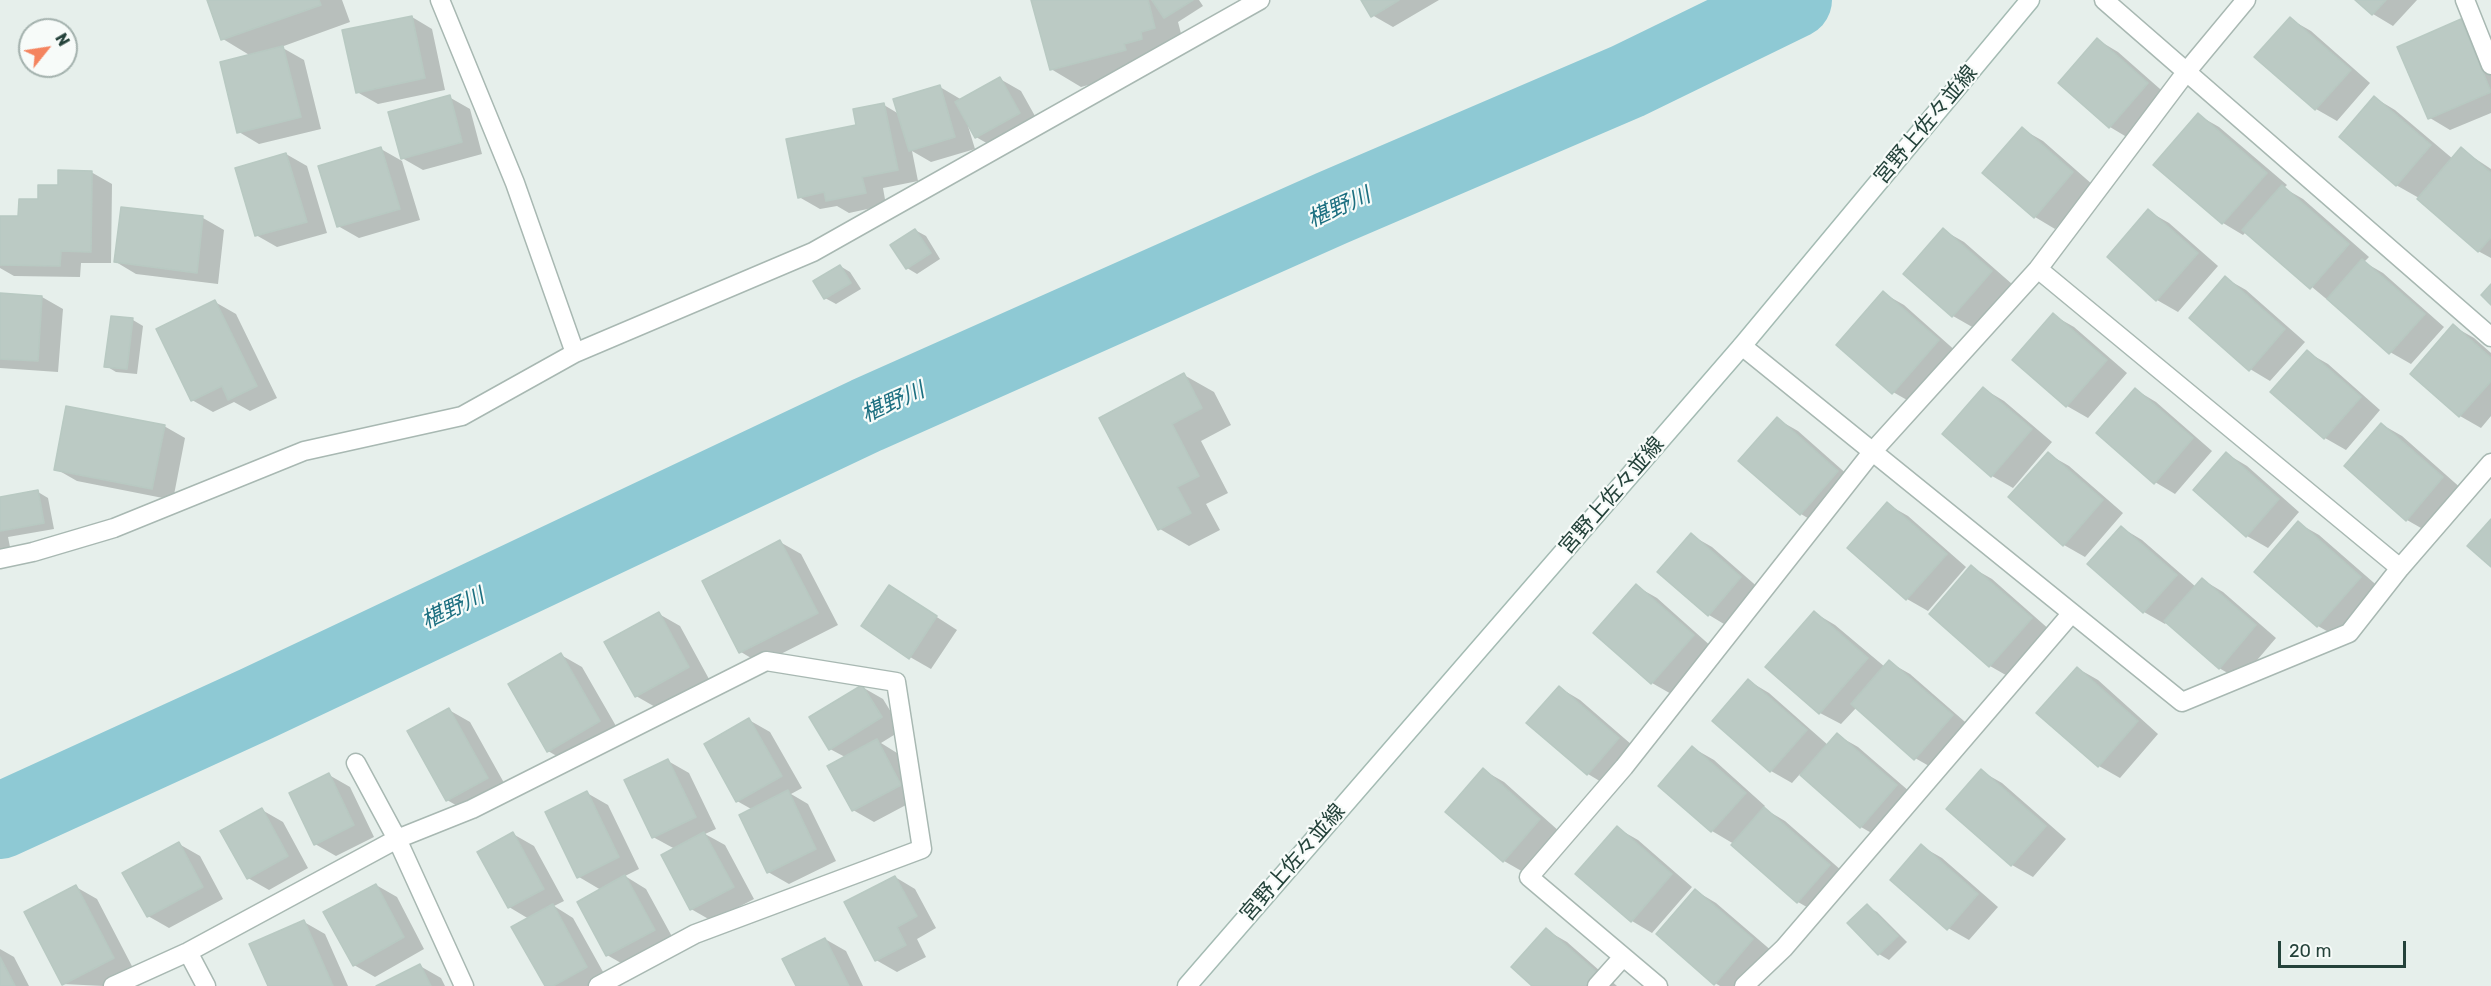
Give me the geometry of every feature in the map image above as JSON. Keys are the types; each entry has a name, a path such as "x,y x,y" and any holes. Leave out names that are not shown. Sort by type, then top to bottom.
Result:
{"street":[{"path":"440,0 515,183 575,353"},
{"path":"0,559 114,528 304,451 462,416 575,353 813,252 1260,0"},
{"name":"宮野上佐々並線","path":"1187,986 1742,346 2030,0"},
{"path":"2104,0 2491,337"},
{"path":"1658,986 1529,877 1624,767 1873,451 2038,269 2187,71 2246,0"},
{"path":"2465,0 2491,65"},
{"path":"2038,269 2400,568"},
{"path":"1742,346 2182,702 2349,633 2400,568 2491,463"},
{"path":"1744,986 1784,948 2072,614"},
{"path":"113,986 188,952 398,839 472,809 766,661 896,682 922,849 695,934 597,986"},
{"path":"356,763 398,839 464,986"},
{"path":"188,952 206,986"},
{"path":"1597,986 1623,957"}],"building":[{"path":"207,0 319,0 321,5 221,40"},
{"path":"1031,0 1148,0 1155,28 1141,32 1142,39 1124,44 1126,50 1050,70"},
{"path":"1152,0 1193,0 1164,18"},
{"path":"1361,0 1399,0 1371,17"},
{"path":"2355,0 2386,0 2372,15"},
{"path":"412,16 425,78 356,93 342,30"},
{"path":"2290,17 2351,70 2315,110 2254,57"},
{"path":"2461,19 2491,92 2428,119 2397,47"},
{"path":"2097,38 2148,83 2109,128 2058,83"},
{"path":"283,46 301,117 237,133 220,62"},
{"path":"1000,77 1020,113 975,138 955,102"},
{"path":"940,85 955,137 909,151 893,99"},
{"path":"450,95 462,142 401,159 388,112"},
{"path":"2374,96 2431,145 2396,186 2339,137"},
{"path":"884,103 898,170 862,177 866,193 826,201 824,192 798,198 786,139 856,125 853,109"},
{"path":"2198,113 2267,173 2222,224 2153,165"},
{"path":"2022,127 2073,172 2034,218 1982,173"},
{"path":"381,147 400,209 337,227 318,166"},
{"path":"2461,147 2491,173 2491,237 2478,252 2417,199"},
{"path":"286,153 307,222 255,236 235,168"},
{"path":"58,170 92,171 91,252 61,251 60,266 0,265 0,216 18,216 19,199 38,199 38,185 58,185"},
{"path":"2282,185 2349,244 2310,289 2242,230"},
{"path":"121,207 203,216 197,273 114,262"},
{"path":"2148,209 2198,253 2156,301 2107,257"},
{"path":"1943,228 1992,271 1952,317 1903,274"},
{"path":"915,229 931,253 906,269 890,245"},
{"path":"2362,259 2425,314 2389,354 2327,299"},
{"path":"840,265 851,283 824,299 813,281"},
{"path":"2225,276 2285,329 2249,371 2189,318"},
{"path":"2491,284 2491,305 2481,295"},
{"path":"1883,291 1939,340 1892,394 1836,345"},
{"path":"0,293 42,296 38,361 0,359"},
{"path":"215,300 257,386 228,400 222,386 191,401 156,329"},
{"path":"2053,313 2107,360 2066,407 2012,360"},
{"path":"111,316 133,318 127,369 104,367"},
{"path":"2453,324 2491,358 2491,381 2459,417 2410,374"},
{"path":"2307,350 2361,397 2324,439 2270,392"},
{"path":"1184,373 1202,408 1172,424 1199,476 1177,487 1191,513 1158,530 1099,418"},
{"path":"1983,387 2032,429 1991,477 1942,434"},
{"path":"2135,388 2193,438 2154,484 2096,433"},
{"path":"66,406 165,425 152,489 54,470"},
{"path":"1777,417 1838,471 1800,515 1738,461"},
{"path":"2381,423 2443,477 2406,521 2344,466"},
{"path":"2048,452 2103,500 2063,546 2008,497"},
{"path":"2226,452 2279,499 2246,537 2193,490"},
{"path":"38,490 44,523 0,531 0,497"},
{"path":"1887,502 1947,554 1906,600 1847,548"},
{"path":"2491,519 2491,567 2467,546"},
{"path":"2298,521 2361,577 2317,627 2254,572"},
{"path":"2121,526 2177,575 2143,613 2087,564"},
{"path":"1691,533 1741,577 1708,616 1657,572"},
{"path":"780,540 818,613 739,653 702,581"},
{"path":"1971,565 2032,618 1989,667 1929,614"},
{"path":"2202,578 2256,625 2219,669 2164,621"},
{"path":"1636,584 1694,635 1651,684 1593,633"},
{"path":"889,585 937,616 909,659 861,626"},
{"path":"1814,611 1868,658 1819,714 1765,667"},
{"path":"659,612 689,667 635,697 604,642"},
{"path":"561,653 600,721 547,752 508,684"},
{"path":"1889,660 1953,715 1914,760 1851,704"},
{"path":"2077,667 2138,721 2098,767 2036,713"},
{"path":"1748,679 1807,730 1770,772 1712,721"},
{"path":"862,685 882,717 829,750 809,717"},
{"path":"1559,686 1619,738 1587,775 1526,723"},
{"path":"449,708 488,778 446,801 407,731"},
{"path":"749,718 782,776 736,802 704,744"},
{"path":"1837,733 1897,785 1860,828 1800,775"},
{"path":"877,739 901,785 852,811 827,766"},
{"path":"1692,746 1746,793 1711,832 1658,786"},
{"path":"668,759 696,817 652,838 624,780"},
{"path":"1483,768 1540,819 1503,862 1445,812"},
{"path":"1981,769 2046,826 2011,866 1946,809"},
{"path":"329,773 354,825 314,845 289,793"},
{"path":"788,790 816,849 767,873 739,815"},
{"path":"587,791 619,857 577,878 545,812"},
{"path":"1764,807 1830,865 1797,903 1731,845"},
{"path":"262,808 288,856 247,879 220,831"},
{"path":"1617,826 1672,874 1631,922 1575,874"},
{"path":"513,832 544,889 508,908 477,852"},
{"path":"704,832 734,887 690,910 661,855"},
{"path":"179,842 203,887 147,917 122,873"},
{"path":"1921,844 1978,894 1947,930 1890,880"},
{"path":"625,875 655,930 606,956 577,902"},
{"path":"895,876 917,916 897,927 906,945 875,961 844,902"},
{"path":"376,884 404,937 353,966 323,912"},
{"path":"76,885 114,958 62,985 24,912"},
{"path":"1695,889 1753,939 1714,985 1656,934"},
{"path":"553,904 587,967 553,986 545,986 511,927"},
{"path":"1867,904 1898,936 1878,955 1847,923"},
{"path":"304,920 333,986 268,986 249,944"},
{"path":"1546,928 1600,975 1591,986 1532,986 1511,967"},
{"path":"825,938 849,986 796,986 782,959"},
{"path":"0,957 15,986 0,986"},
{"path":"420,964 431,986 376,986"}],"waterway":[{"name":"椹野川","path":"0,821 256,704 867,415 1332,208 1628,81 1794,0"}]}
